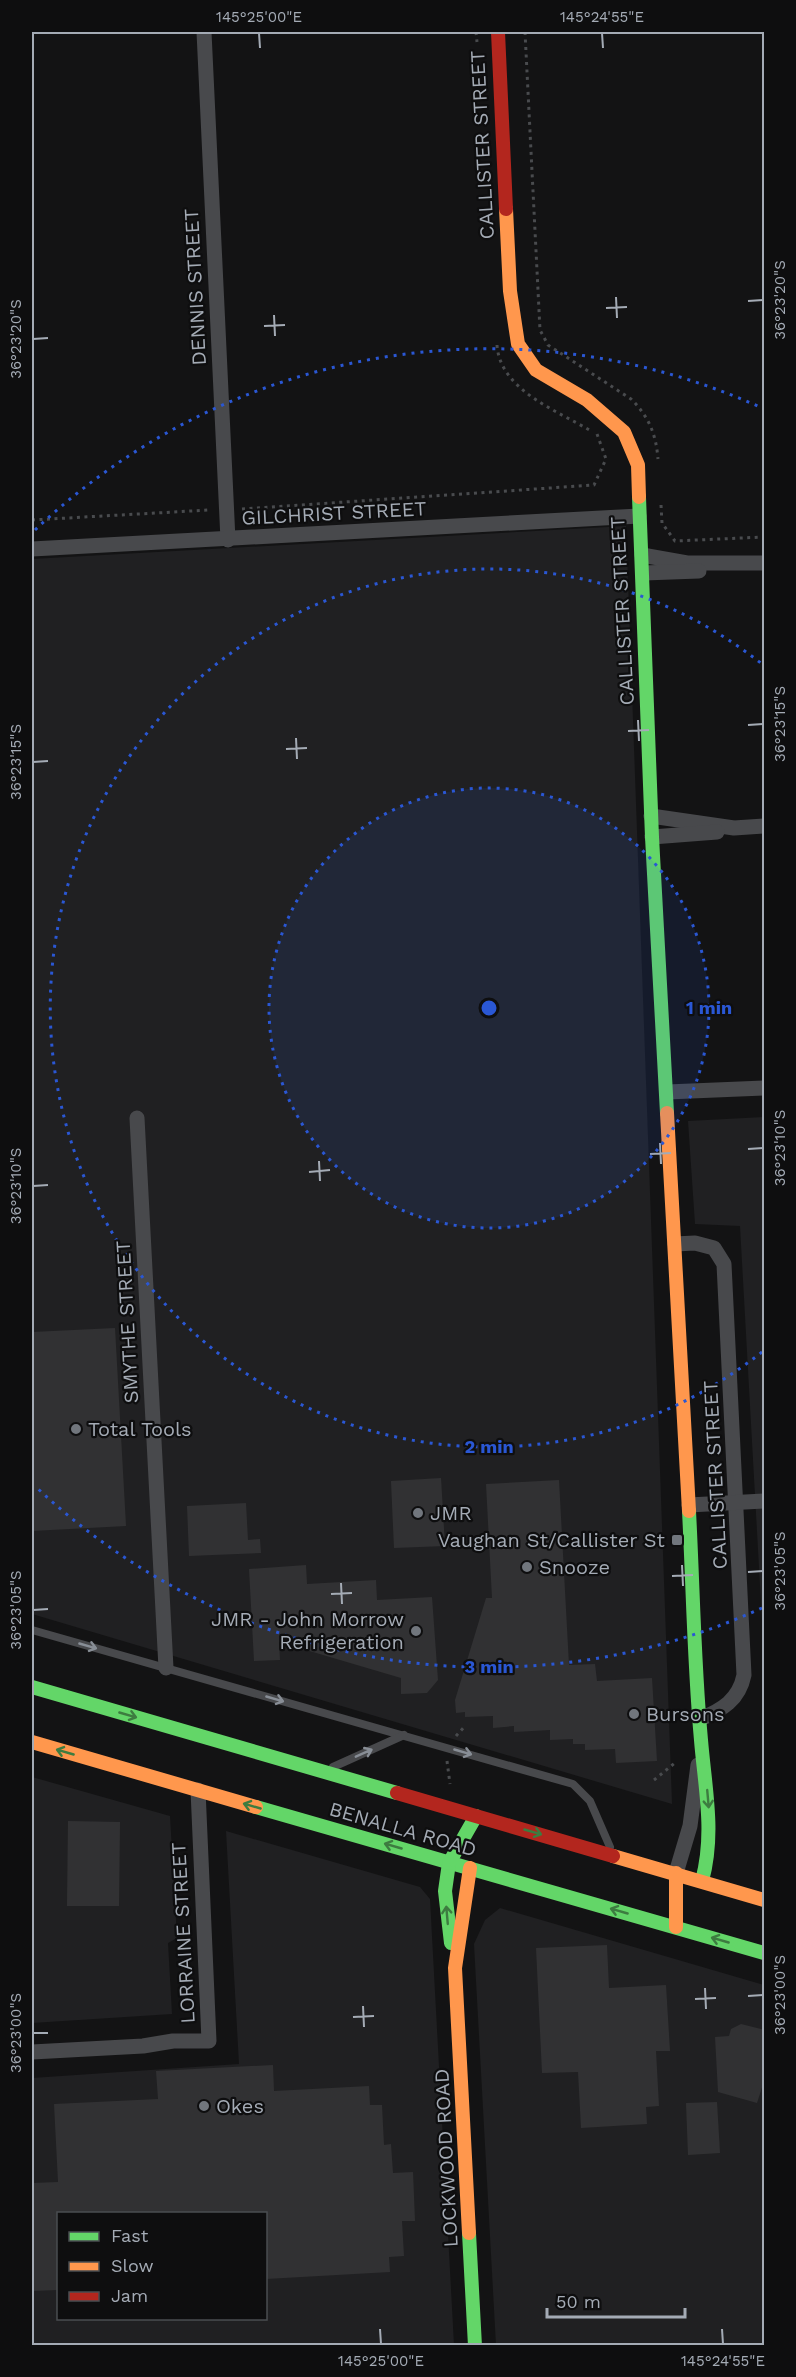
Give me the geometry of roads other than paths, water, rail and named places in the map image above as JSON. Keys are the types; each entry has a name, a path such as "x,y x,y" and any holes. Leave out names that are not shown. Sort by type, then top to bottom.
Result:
{"main road":[{"name":"CALLISTER STREET","path":"498,32 510,291 518,344 536,370 587,400 624,432 638,465 639,516 644,573 652,837 701,1741 710,1825 707,1867 697,1891 676,1927"},
{"name":"BENALLA ROAD","path":"32,1687 676,1873 697,1891 765,1900"},
{"name":"BENALLA ROAD","path":"32,1742 450,1863 471,1858 676,1927 765,1953"},
{"name":"LOCKWOOD ROAD","path":"456,1968 476,1816"},
{"name":"LOCKWOOD ROAD","path":"475,2346 456,1968 445,1891 450,1863 476,1816"},
{"path":"676,1873 676,1927"}],"street":[{"name":"DENNIS STREET","path":"204,32 228,540"},
{"name":"GILCHRIST STREET","path":"32,549 639,516"},
{"path":"642,555 687,563 737,565 765,563"},
{"path":"644,573 712,570 737,565"},
{"path":"651,816 734,828"},
{"path":"652,837 713,833 734,828 765,826"},
{"path":"667,1092 765,1088"},
{"name":"SMYTHE STREET","path":"137,1118 166,1668"},
{"name":"CALLISTER STREET","path":"675,1244 694,1243 714,1248 724,1264 738,1502 744,1675 737,1695 718,1712 700,1719"},
{"path":"689,1505 765,1501"},
{"name":"CALLISTER STREET","path":"676,1873 690,1826 701,1741"},
{"name":"LORRAINE STREET","path":"32,2052 143,2046 173,2041 209,2042 198,1790"}],"lane":[{"path":"32,1630 573,1784 590,1801 613,1855"},
{"path":"324,1771 404,1735"}],"place":[{"name":"Total Tools","path":"76,1429"},
{"name":"JMR","path":"418,1513"},
{"name":"Vaughan St/Callister St","path":"677,1540"},
{"name":"Snooze","path":"527,1567"},
{"name":"JMR - John Morrow Refrigeration","path":"416,1631"},
{"name":"Bursons","path":"634,1714"},
{"name":"Okes","path":"204,2106"}]}
